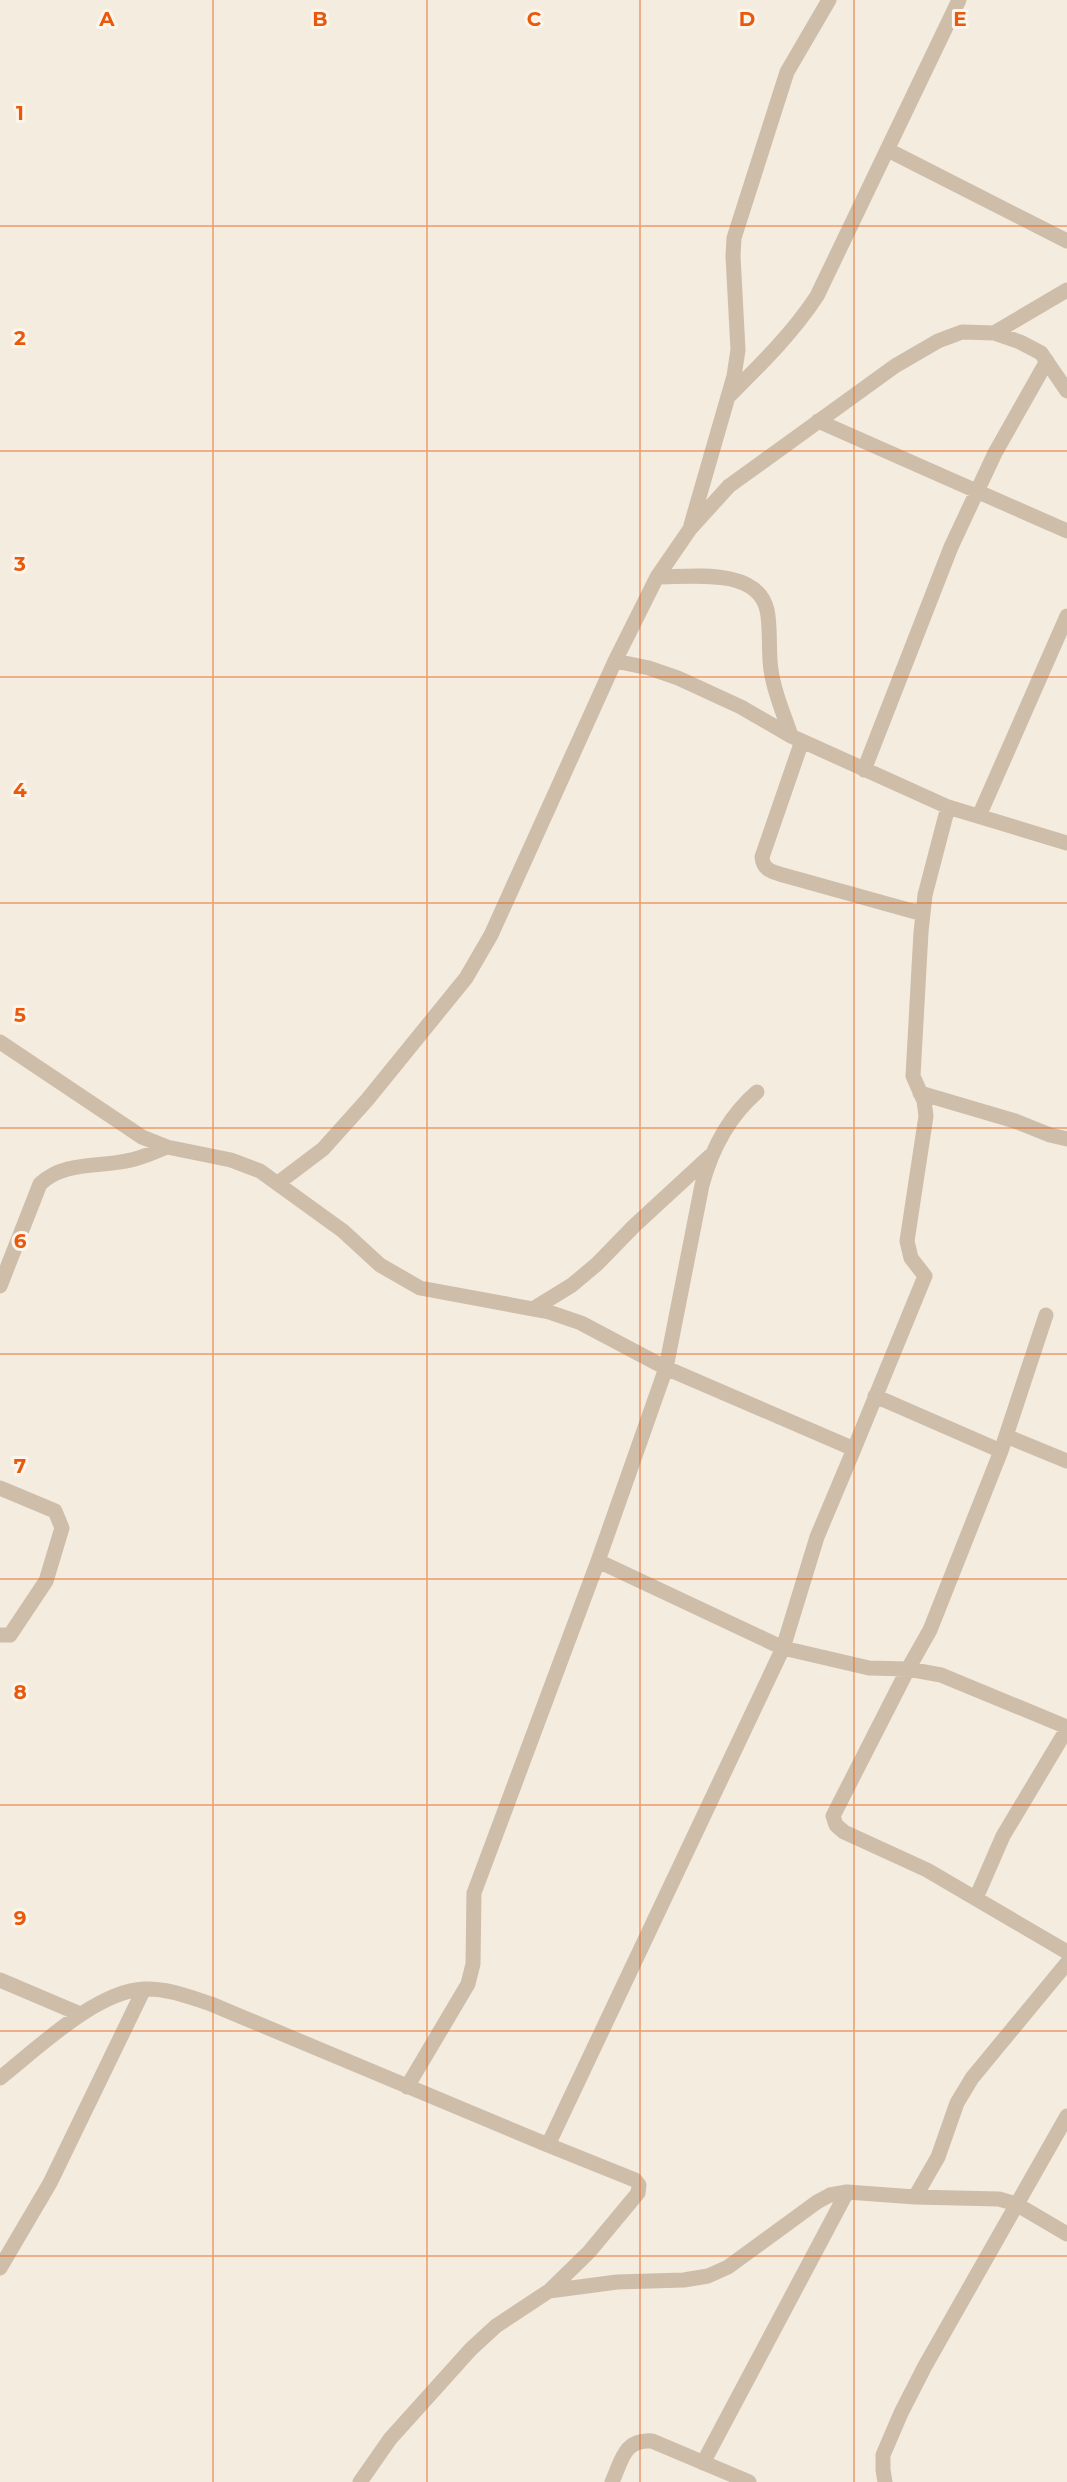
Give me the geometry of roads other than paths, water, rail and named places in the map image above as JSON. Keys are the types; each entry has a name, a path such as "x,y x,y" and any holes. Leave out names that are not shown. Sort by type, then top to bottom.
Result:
{"street":[{"path":"690,529 728,398 738,350 734,238 787,72 829,0"},
{"path":"728,398 800,322 817,296 959,0"},
{"path":"888,150 1067,241"},
{"path":"994,333 1067,290"},
{"path":"278,1183 330,1141 466,978 491,935 615,661 657,577 690,529 729,486 895,366 938,341 962,332 994,333 1020,342 1041,353 1067,391"},
{"path":"864,770 951,547 976,491 1005,433 1047,361"},
{"path":"818,421 1067,531"},
{"path":"657,577 726,577 755,588 763,598 767,612 773,685 797,738 762,857 763,865 783,875 923,914"},
{"path":"979,816 1067,616"},
{"path":"615,661 649,668 678,678 741,707 797,738 948,807 1067,843"},
{"path":"548,2145 783,1648 817,1537 924,1284 925,1276 911,1258 907,1241 926,1116 926,1108 913,1076 925,895 948,807"},
{"path":"0,1042 142,1137 167,1148 231,1160 260,1171 343,1231 380,1265 402,1280 420,1288 549,1312 581,1323 666,1368 854,1449"},
{"path":"407,2087 468,1984 473,1964 474,1893 598,1561 666,1368 702,1185 710,1156 723,1131 742,1106 758,1092"},
{"path":"920,1093 1067,1139"},
{"path":"0,1286 40,1184 50,1175 63,1169 130,1161 167,1148"},
{"path":"533,1309 572,1285 597,1264 634,1226 710,1156"},
{"path":"1046,1315 1004,1444 930,1630 833,1816 836,1825 844,1832 927,1870 1067,1952"},
{"path":"875,1396 1004,1444 1067,1461"},
{"path":"0,1488 55,1511 62,1528 46,1581 10,1635 0,1635"},
{"path":"598,1561 783,1648 868,1668 908,1669 941,1675 1067,1728 1003,1836 976,1898"},
{"path":"915,2197 938,2157 957,2103 972,2078 1067,1962"},
{"path":"0,1980 80,2014"},
{"path":"0,2268 50,2183 144,1989"},
{"path":"0,2078 80,2014 119,1995 144,1989 175,1992 212,2004 635,2180 639,2186 638,2193 589,2252 549,2291 496,2326 471,2349 390,2439 360,2482"},
{"path":"885,2482 884,2455 901,2414 1067,2116"},
{"path":"549,2291 617,2282 684,2280 708,2276 728,2267 817,2202 830,2195 847,2192 915,2197 999,2199 1016,2204 1067,2234"},
{"path":"703,2463 847,2192"},
{"path":"612,2482 629,2446 640,2440 652,2441 749,2482"}]}
